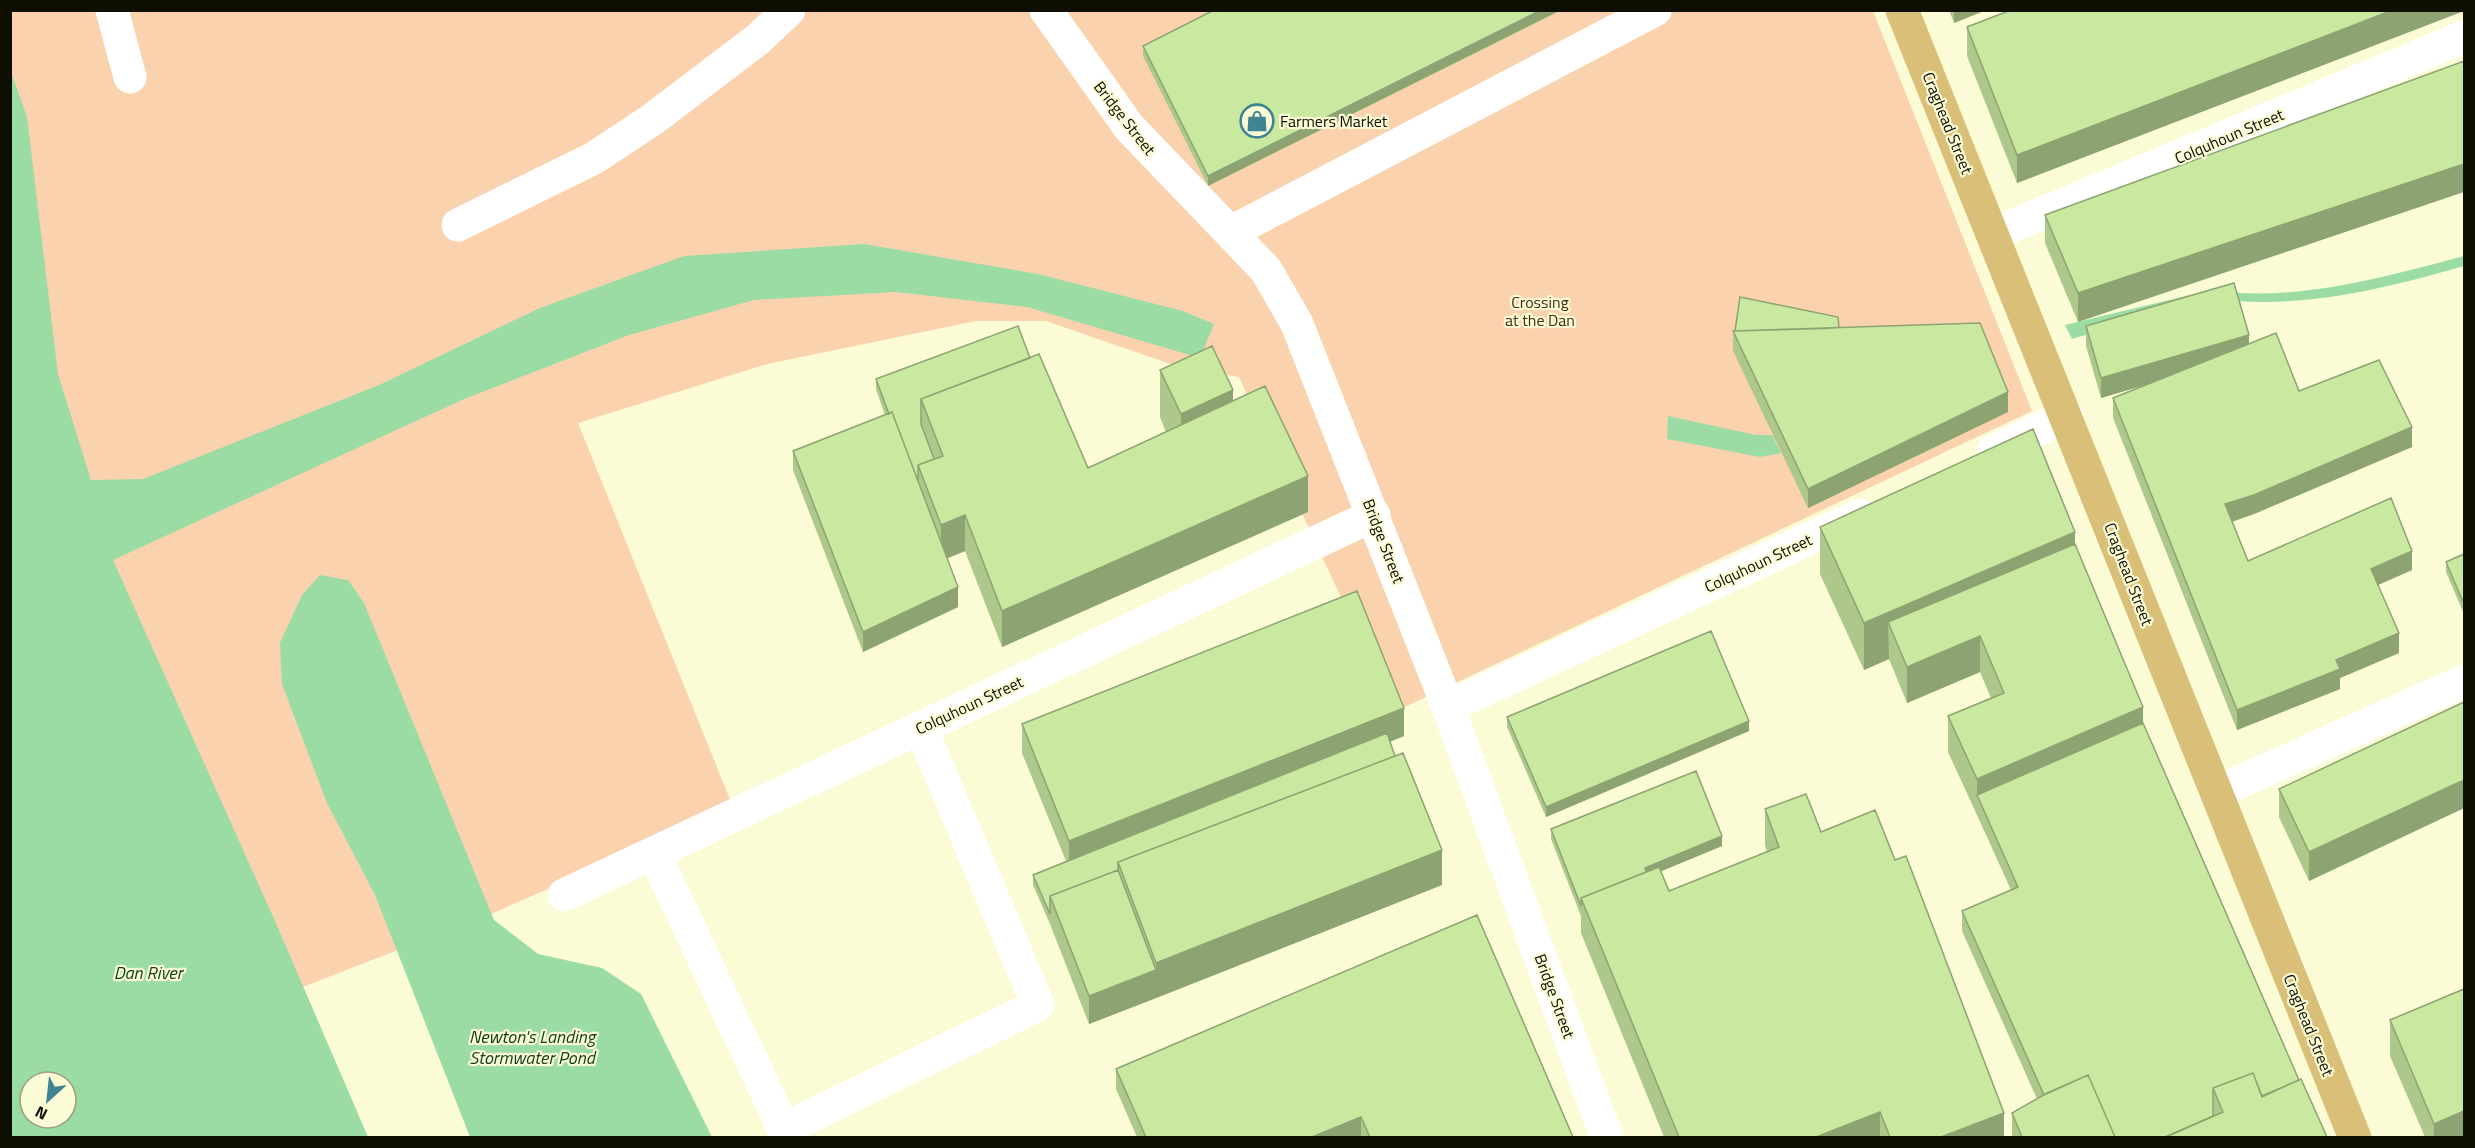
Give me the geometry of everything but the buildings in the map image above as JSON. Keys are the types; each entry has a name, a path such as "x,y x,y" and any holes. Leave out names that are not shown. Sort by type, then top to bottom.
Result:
{"main road":[{"name":"Craghead Street","path":"1902,10 2355,1137"}],"street":[{"path":"112,10 130,77"},
{"path":"458,225 594,158 757,40 789,10"},
{"name":"Bridge Street","path":"1046,10 1129,128 1266,270 1297,324 1448,707 1607,1137"},
{"path":"1231,232 1655,10"},
{"name":"Colquhoun Street","path":"1993,234 2464,37"},
{"path":"1970,462 2067,416"},
{"name":"Colquhoun Street","path":"1448,707 1884,503"},
{"name":"Colquhoun Street","path":"564,895 1374,515"},
{"path":"2215,793 2464,681"},
{"path":"654,853 786,1133 1038,1005 921,728"}],"green space":[{"name":"Crossing at the Dan","path":"10,11 1873,11 2032,411 1394,712 1239,377 1179,367 1046,321 976,321 767,364 578,423 733,807 498,911 246,1009 11,263"}],"water":[{"name":"Dan River","path":"10,69 27,117 58,374 91,480 143,479 379,385 540,308 684,256 864,244 1038,274 1183,311 1214,324 1200,358 1027,307 896,292 754,300 629,335 462,400 113,560 275,921 368,1137 11,1137"},
{"path":"2464,256 2464,266 2403,283 2340,296 2276,302 2212,298 2072,339 2065,325 2211,290 2274,293 2339,286"},
{"path":"1668,416 1756,435 1772,435 1781,453 1760,457 1667,439"},
{"name":"Newton's Landing Stormwater Pond","path":"320,575 348,580 364,603 494,920 538,954 602,968 641,994 712,1137 470,1137 375,895 327,803 282,684 280,643 302,595"}],"place":[{"name":"Farmers Market","path":"1257,121"}]}
